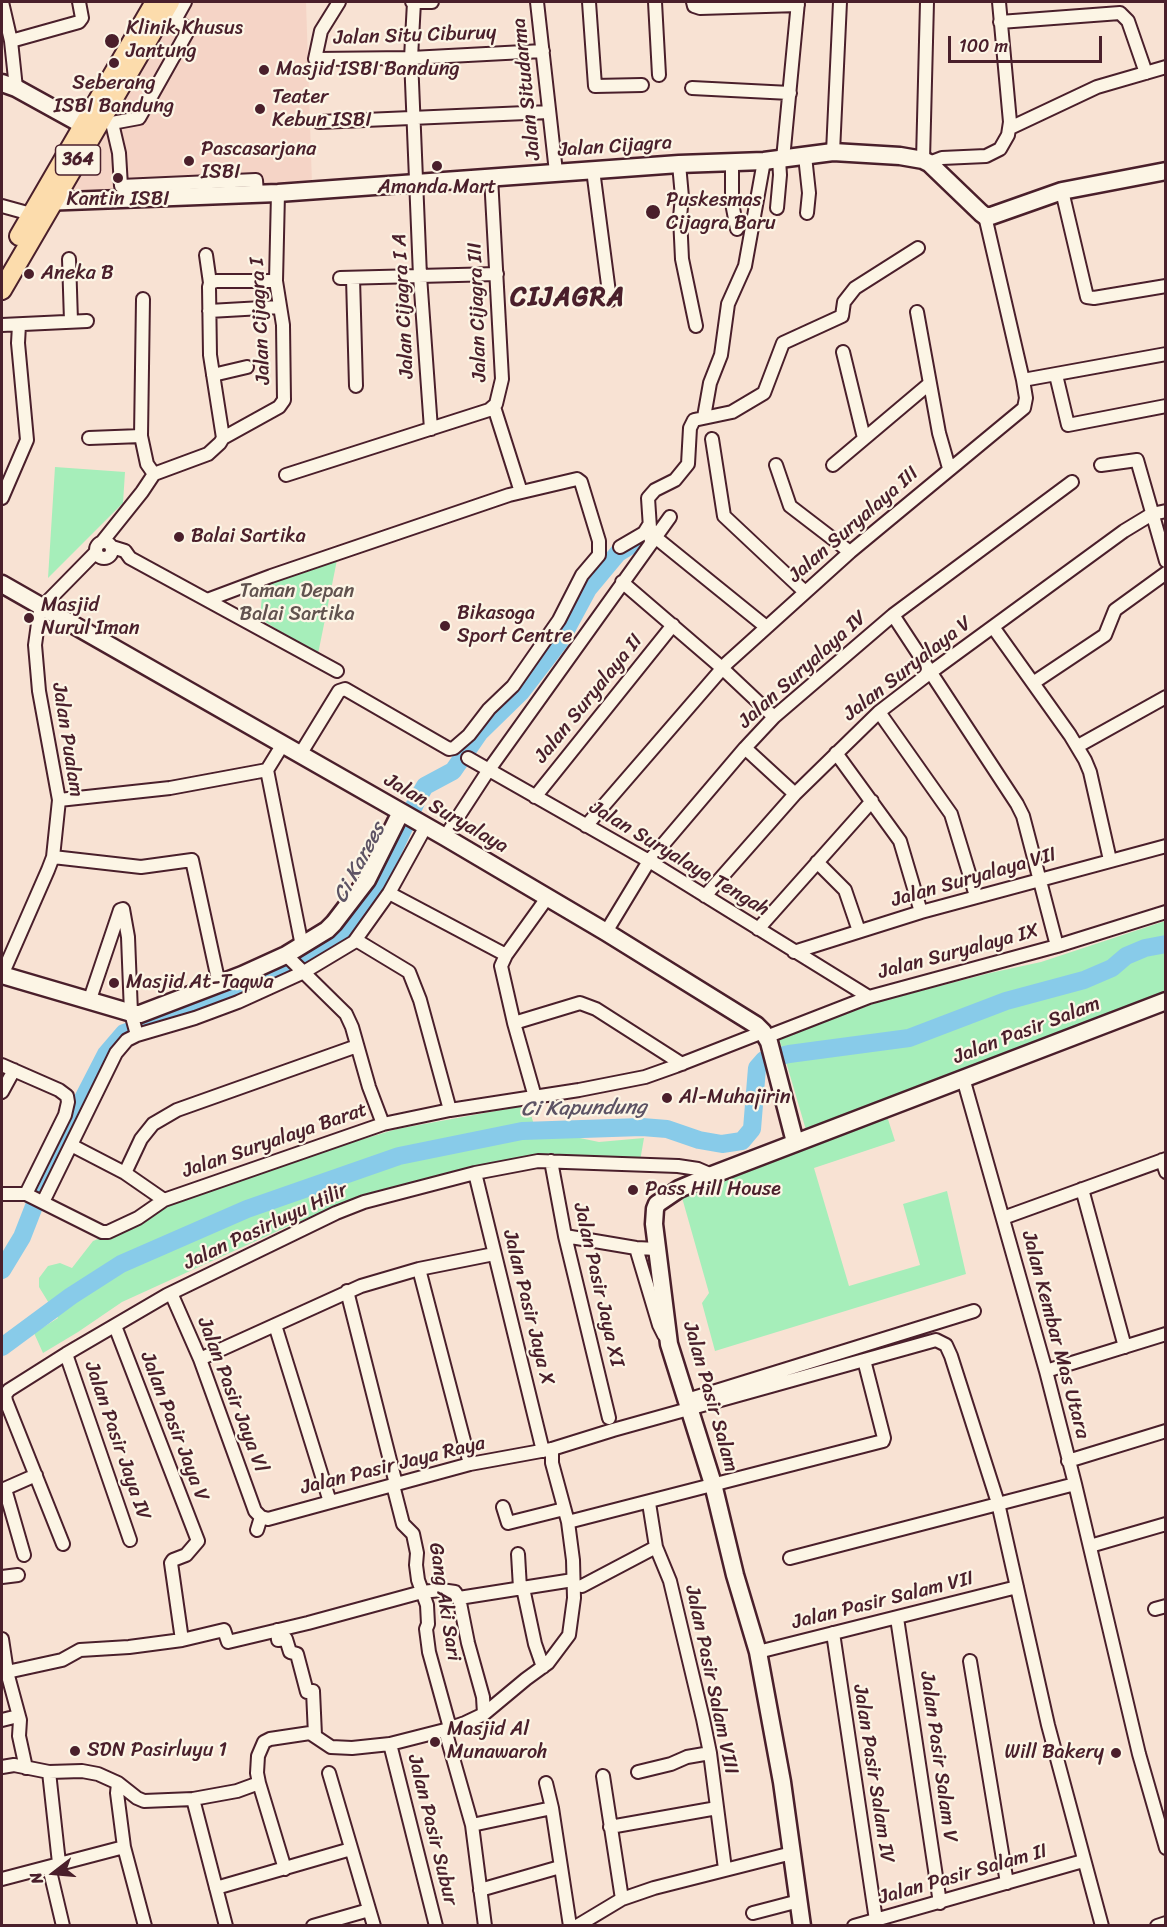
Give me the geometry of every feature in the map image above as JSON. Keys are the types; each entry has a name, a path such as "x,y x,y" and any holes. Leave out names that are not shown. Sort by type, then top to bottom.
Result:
{"main road":[{"name":"364","path":"2,290 41,206 83,125 155,2"},
{"name":"364","path":"2,265 103,118 170,2"}],"street":[{"path":"2,2 11,41 8,85 83,125 103,118"},
{"path":"11,41 79,22 82,18 79,2"},
{"path":"185,2 175,20 189,29 139,118 112,123 121,186 256,180 257,194"},
{"name":"Jalan Situ Ciburuy","path":"339,2 321,31 315,58 411,58 543,51"},
{"path":"413,2 432,2"},
{"name":"Jalan Cijagra I A","path":"413,2 411,58 420,276 431,429"},
{"name":"Jalan Situdarma","path":"537,2 556,172"},
{"path":"590,2 595,86 642,85"},
{"path":"656,2 658,75"},
{"path":"693,2 694,6 700,8 798,3 790,93 775,160 744,266 728,304 721,355 710,383 704,417"},
{"path":"833,152 840,2"},
{"path":"927,2 926,161 977,208 991,216 1062,191 1166,171"},
{"path":"926,161 978,157 994,153 1004,144 1010,128 999,2"},
{"path":"1000,22 1120,13 1128,21 1146,73"},
{"path":"1010,128 1097,87 1166,67"},
{"path":"692,88 790,93"},
{"path":"319,122 414,120 549,112"},
{"name":"Jalan Cijagra","path":"41,206 278,193 417,181 679,164 775,160 833,152 900,156 926,161"},
{"path":"806,156 809,193 807,213"},
{"path":"775,160 780,175 777,208"},
{"path":"732,162 732,203 738,229"},
{"path":"679,164 682,197 680,224 682,259 696,326"},
{"path":"593,170 610,300"},
{"name":"Jalan Cijagra III","path":"286,475 494,407 502,379 491,177"},
{"path":"1062,191 1088,297 1094,298 1166,286"},
{"name":"Jalan Cijagra I","path":"153,474 208,454 224,438 279,407 284,400 283,325 276,281 278,193"},
{"path":"2,206 41,206"},
{"name":"Jalan Suryalaya III","path":"586,826 722,668 765,626 949,468 1024,408 1026,398 1023,381 977,208"},
{"path":"651,535 648,509 650,494 675,480 688,464 690,428 694,420 732,412 764,393 783,343 842,316 844,302 855,288 918,248"},
{"path":"206,255 210,283 210,355 224,438"},
{"path":"69,259 71,321"},
{"path":"356,386 346,278 497,274"},
{"path":"210,283 216,281 276,281"},
{"path":"41,608 104,548 153,474 147,464 141,436 143,299"},
{"path":"209,310 280,307"},
{"path":"916,312 939,433 949,468"},
{"path":"2,325 87,321"},
{"path":"2,498 27,440 18,343 19,325"},
{"path":"843,351 864,438"},
{"path":"1023,381 1166,354"},
{"path":"213,375 248,367"},
{"path":"1056,375 1068,425 1166,406"},
{"path":"833,465 929,384"},
{"path":"494,407 521,492"},
{"path":"89,438 141,436"},
{"path":"712,440 724,516 805,592"},
{"path":"1101,465 1137,460 1166,561"},
{"path":"776,465 790,506 850,552"},
{"path":"207,600 521,492 580,480 599,541 600,554 582,575 559,620 513,686 489,709 469,735 452,749 348,689 341,690 301,753"},
{"name":"Jalan Suryalaya IV","path":"606,932 649,861 774,717 893,615 1072,482"},
{"name":"Jalan Suryalaya V","path":"705,896 795,794 879,712 1124,531 1152,514 1166,511"},
{"path":"445,837 488,771 622,582 651,535 669,517"},
{"path":"620,546 645,534 651,535 765,626"},
{"path":"104,548 130,558 337,671"},
{"path":"1034,682 1105,635 1115,610 1166,573"},
{"path":"622,582 673,624 774,717"},
{"name":"Jalan Suryalaya","path":"2,584 301,753 547,897 756,1025 766,1037"},
{"name":"Jalan Pualam","path":"2,975 53,856 59,800 37,670 35,645 41,608"},
{"path":"893,615 1023,816 1057,946"},
{"name":"Jalan Suryalaya II","path":"535,797 673,624"},
{"path":"993,627 1078,746 1090,772 1110,860"},
{"path":"1078,746 1166,698"},
{"path":"879,712 951,814 976,896"},
{"path":"283,744 267,770 302,946 297,965"},
{"path":"745,748 795,794"},
{"path":"836,753 900,841 921,912"},
{"name":"Jalan Suryalaya Tengah","path":"468,758 649,861 869,997"},
{"path":"59,800 170,788 267,770"},
{"path":"758,929 872,801"},
{"path":"302,946 334,923 413,819"},
{"path":"34,1198 71,1145 116,1053 136,1032 195,1018 238,1002 297,965 356,940 389,893 413,819"},
{"name":"Jalan Suryalaya VII","path":"794,952 976,896 1166,846"},
{"path":"53,856 141,867 192,860 219,984"},
{"path":"817,862 845,890 859,931"},
{"path":"389,893 506,955"},
{"path":"534,1097 501,966 506,955 547,897"},
{"path":"89,1002 120,910 123,909 128,937 131,1015 136,1032"},
{"name":"Jalan Suryalaya IX","path":"682,1064 766,1037 869,997 1057,946 1166,912"},
{"path":"356,940 409,972 420,1000 450,1110"},
{"path":"2,975 131,1015 140,1014 219,984 297,965"},
{"path":"297,965 346,1014 383,1124"},
{"name":"Jalan Pasir Salam","path":"802,1926 782,1782 758,1652 735,1575 713,1484 669,1344 654,1224 655,1209 657,1204 679,1189 712,1175 1166,1001"},
{"path":"514,1023 580,1003 596,1009 682,1064"},
{"path":"766,1037 795,1142"},
{"path":"125,1173 141,1139 153,1124 177,1110 357,1046"},
{"name":"Jalan Suryalaya Barat","path":"34,1198 102,1232 108,1232 138,1218 164,1200 383,1124 450,1110 579,1090 645,1077 682,1064"},
{"path":"2,1065 59,1090 67,1096 65,1115 34,1198"},
{"path":"2,1092 14,1070"},
{"name":"Jalan Kembar Mas Utara","path":"963,1078 1046,1371 1139,1754 1165,1845"},
{"path":"71,1145 125,1173 164,1200"},
{"name":"Jalan Pasirluyu Hilir","path":"36,1475 6,1401 5,1395 9,1390 171,1293 336,1213 364,1202 475,1173 538,1161 678,1166 698,1169 712,1175"},
{"name":"Jalan Pasir Jaya XI","path":"551,1161 565,1236 609,1418"},
{"path":"1003,1218 1164,1164"},
{"path":"678,1166 679,1189"},
{"name":"Jalan Pasir Jaya X","path":"315,1735 330,1746 342,1748 390,1744 448,1729 484,1714 543,1667 569,1635 578,1583 568,1522 494,1254 475,1173"},
{"path":"1082,1190 1125,1347"},
{"path":"2,1194 34,1198"},
{"path":"565,1236 636,1248 657,1249"},
{"path":"636,1248 659,1325 669,1344"},
{"path":"200,1359 347,1291 419,1269 494,1254"},
{"path":"419,1269 470,1464"},
{"name":"Gang Aki Sari","path":"347,1291 403,1524 413,1534 417,1552 416,1565 427,1605 426,1629 429,1652 472,1825 485,1926"},
{"name":"Jalan Pasir Jaya Vl","path":"171,1293 200,1359 258,1514"},
{"path":"688,1404 974,1311"},
{"path":"275,1325 330,1502"},
{"name":"Jalan Pasir Jaya V","path":"115,1326 198,1542 186,1555 171,1563 182,1640"},
{"path":"1046,1371 1166,1334"},
{"path":"688,1404 936,1340 946,1345 998,1503 1048,1725 1102,1926"},
{"name":"Jalan Pasir Jaya IV","path":"66,1354 130,1540"},
{"path":"568,1522 883,1441 884,1437 864,1360"},
{"name":"Jalan Pasir Jaya Raya","path":"258,1514 268,1519 470,1464 547,1450 688,1404"},
{"path":"1068,1461 1166,1431"},
{"path":"24,1555 3,1489 36,1475 63,1544"},
{"path":"790,1558 1075,1484"},
{"name":"Jalan Pasir Salam VIII","path":"649,1503 656,1547 670,1581 710,1753 725,1869"},
{"path":"503,1507 508,1523 564,1509"},
{"path":"257,1530 258,1514"},
{"path":"1090,1546 1166,1524"},
{"path":"459,1598 522,1588 578,1583 656,1547"},
{"path":"518,1554 522,1588 543,1667"},
{"path":"2,1577 18,1575"},
{"name":"Jalan Pasir Salam VII","path":"758,1652 1017,1587"},
{"path":"7,1672 62,1660 80,1650 182,1640 224,1630 228,1642 422,1592 441,1590 455,1592 459,1598 468,1643 483,1697 484,1714"},
{"name":"Jalan Pasir Salam V","path":"897,1618 939,1903"},
{"path":"276,1630 278,1640 286,1639 290,1652 297,1654 307,1691 313,1691 315,1735 310,1733 270,1739 264,1742 257,1762 259,1783 285,1869"},
{"name":"Jalan Pasir Salam IV","path":"832,1633 876,1920"},
{"path":"2,1639 26,1768"},
{"path":"970,1661 1007,1883"},
{"path":"2,1720 18,1716"},
{"name":"Jalan Pasir Subur","path":"390,1744 436,1926"},
{"path":"638,1772 671,1764 687,1757 710,1753"},
{"path":"2,1767 14,1765 49,1772 92,1773 118,1783 136,1798 144,1801 193,1799 237,1791 259,1783"},
{"path":"49,1772 54,1865 63,1926"},
{"path":"329,1773 374,1926"},
{"path":"603,1776 621,1899"},
{"path":"118,1783 117,1793 124,1848 145,1926"},
{"path":"546,1783 570,1926"},
{"path":"193,1799 226,1926"},
{"path":"472,1825 552,1808"},
{"path":"610,1827 717,1808"},
{"path":"2,1879 124,1848"},
{"path":"216,1888 351,1850"},
{"path":"577,1926 621,1899 663,1885 792,1853"},
{"name":"Jalan Pasir Salam II","path":"854,1926 1083,1861"},
{"path":"480,1890 560,1868"},
{"path":"753,1913 799,1901"},
{"path":"314,1926 369,1910"},
{"path":"1157,1926 1166,1923"}],"shaded area":[{"path":"183,2 306,2 312,184 69,195"}],"green space":[{"path":"55,467 125,472 123,503 48,578"},
{"name":"Taman Depan Balai Sartika","path":"338,555 318,654 260,619 263,582"},
{"path":"1165,921 1165,991 806,1130 779,1038 881,1001 1041,962"},
{"path":"528,1105 538,1138 575,1137 599,1142 644,1138 640,1161 543,1158 349,1204 293,1224 122,1302 43,1353 34,1333 58,1318 39,1287 39,1278 48,1266 60,1263 72,1268 93,1241 130,1226 182,1199 353,1142 397,1129"},
{"path":"886,1113 895,1141 814,1168 849,1286 920,1265 903,1204 947,1191 966,1274 715,1351 702,1303 709,1293 681,1194"}],"waterway":[{"name":"Ci Karees","path":"2,1270 22,1237 54,1155 106,1054 124,1033 237,995 311,959 345,931 365,910 425,786 453,771 480,732 521,692 560,641 588,589 618,553 639,540"},
{"name":"Ci Kapundung","path":"2,1347 71,1296 121,1264 247,1209 399,1156 522,1131 642,1127 667,1129 699,1140 722,1144 742,1141 752,1129 757,1068 764,1060 789,1054 909,1038 1006,1001 1084,980 1112,968 1126,956 1145,948 1166,944"}],"place":[{"name":"Klinik Khusus Jantung","path":"112,41"},
{"name":"Seberang ISBI Bandung","path":"114,63"},
{"name":"Masjid ISBI Bandung","path":"264,70"},
{"name":"Teater Kebun ISBI","path":"260,109"},
{"name":"Pascasarjana ISBI","path":"189,161"},
{"name":"Amanda Mart","path":"437,166"},
{"name":"Kantin ISBI","path":"118,178"},
{"name":"Puskesmas Cijagra Baru","path":"653,212"},
{"name":"Aneka B","path":"29,274"},
{"name":"Balai Sartika","path":"179,537"},
{"name":"Masjid Nurul Iman","path":"29,618"},
{"name":"Bikasoga Sport Centre","path":"445,626"},
{"name":"Masjid At-Taqwa","path":"114,983"},
{"name":"Al-Muhajirin","path":"667,1098"},
{"name":"Pass Hill House","path":"633,1190"},
{"name":"Masjid Al Munawaroh","path":"435,1742"},
{"name":"SDN Pasirluyu 1","path":"75,1751"},
{"name":"Will Bakery","path":"1116,1753"}],"district":[{"name":"CIJAGRA","path":"568,298"}]}
